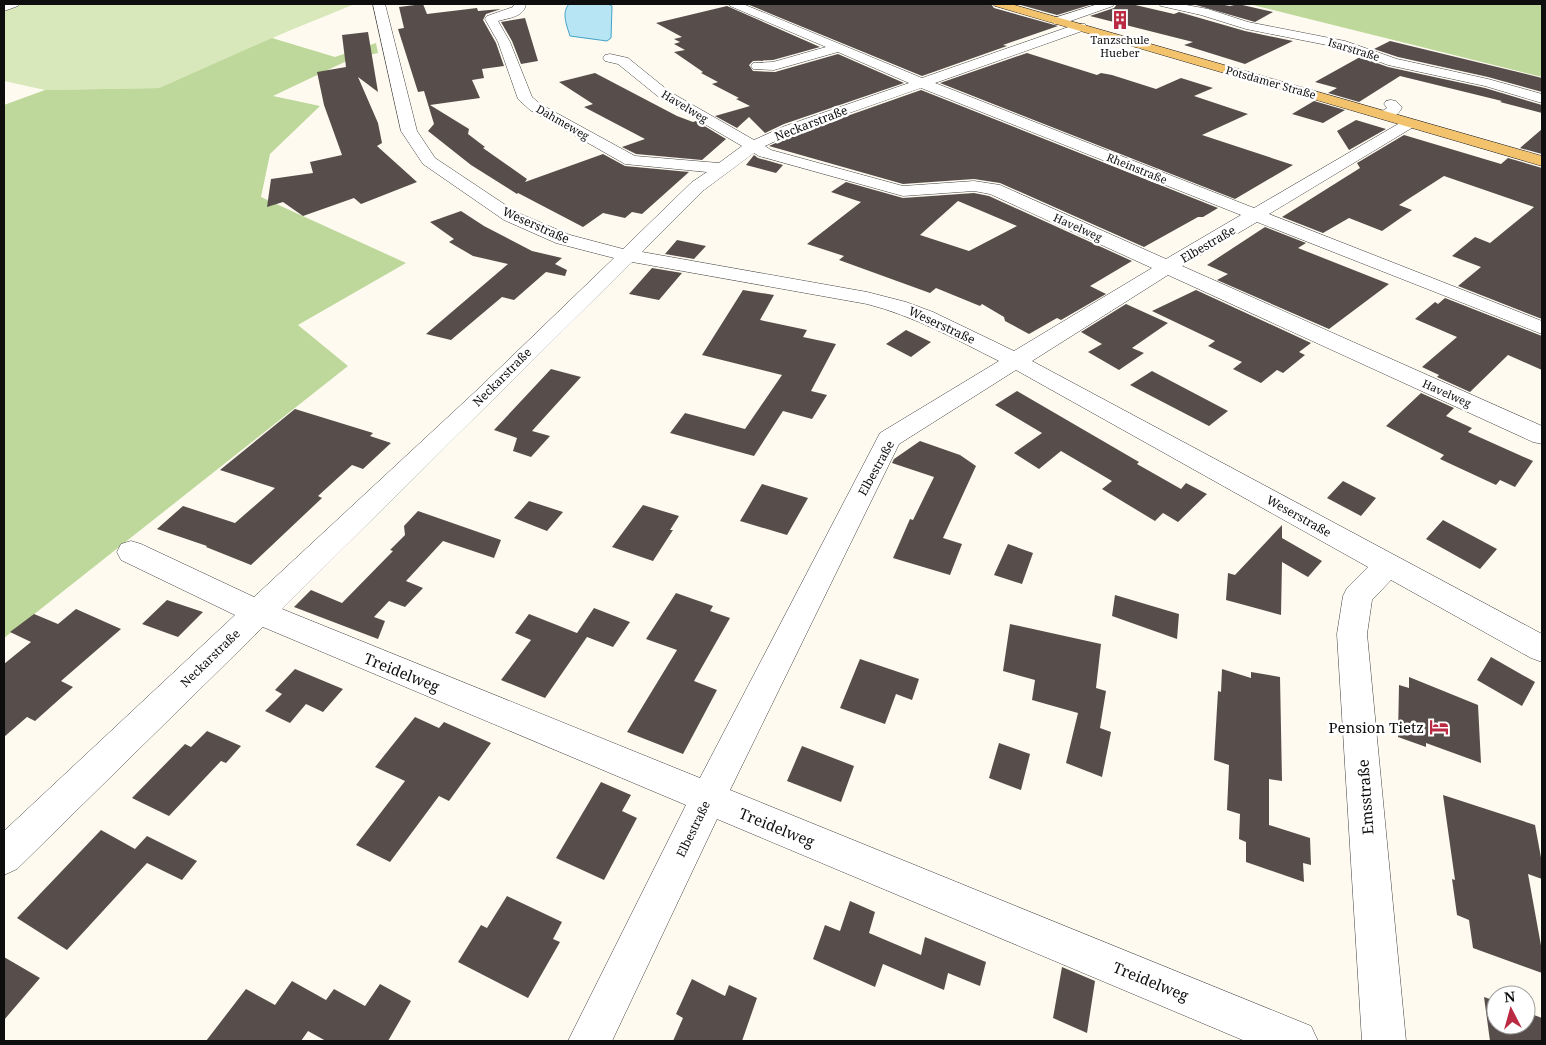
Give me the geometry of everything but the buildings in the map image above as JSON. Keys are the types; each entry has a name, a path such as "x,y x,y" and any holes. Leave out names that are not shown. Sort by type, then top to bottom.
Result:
{"main road":[{"name":"Potsdamer Straße","path":"1000,4 1388,109 1410,123 1542,161"}],"street":[{"path":"4,7 14,4"},
{"name":"Weserstraße","path":"379,4 409,130 430,161 510,216 563,238 625,255 866,298 899,306 926,316 1014,360 1542,649"},
{"name":"Dahmeweg","path":"520,4 519,9 513,13 491,19 504,42 525,99 535,107 631,161 721,168"},
{"name":"Rheinstraße","path":"734,4 922,83 1542,328"},
{"path":"1058,21 1109,4"},
{"name":"Isarstraße","path":"1166,4 1204,12 1246,25 1345,44 1393,62 1488,83 1542,99"},
{"name":"Neckarstraße","path":"4,856 484,396 625,255 698,186 721,168 753,146 790,129 1081,27"},
{"path":"758,66 774,66 838,48"},
{"name":"Havelweg","path":"610,58 623,61 665,95 765,153 903,191 974,186 994,188 1542,436"},
{"name":"Elbestraße","path":"590,1041 708,798 889,439 1167,267 1410,123"},
{"name":"Treidelweg","path":"131,552 258,612 1296,1041"},
{"name":"Emsstraße","path":"1384,1041 1352,634 1358,596 1387,565"}],"green space":[{"path":"4,4 355,4 159,88 45,90 4,81"},
{"path":"1249,4 1542,4 1542,77"},
{"path":"272,38 335,57 376,43 378,53 351,59 273,96 320,106 270,154 261,197 406,263 298,325 348,366 4,638 4,105 45,90 159,88"}],"water":[{"path":"569,4 608,4 612,6 611,38 607,41 570,36 565,15"}],"place":[{"name":"Tanzschule Hueber","path":"1120,20"},
{"name":"Pension Tietz","path":"1439,727"}]}
